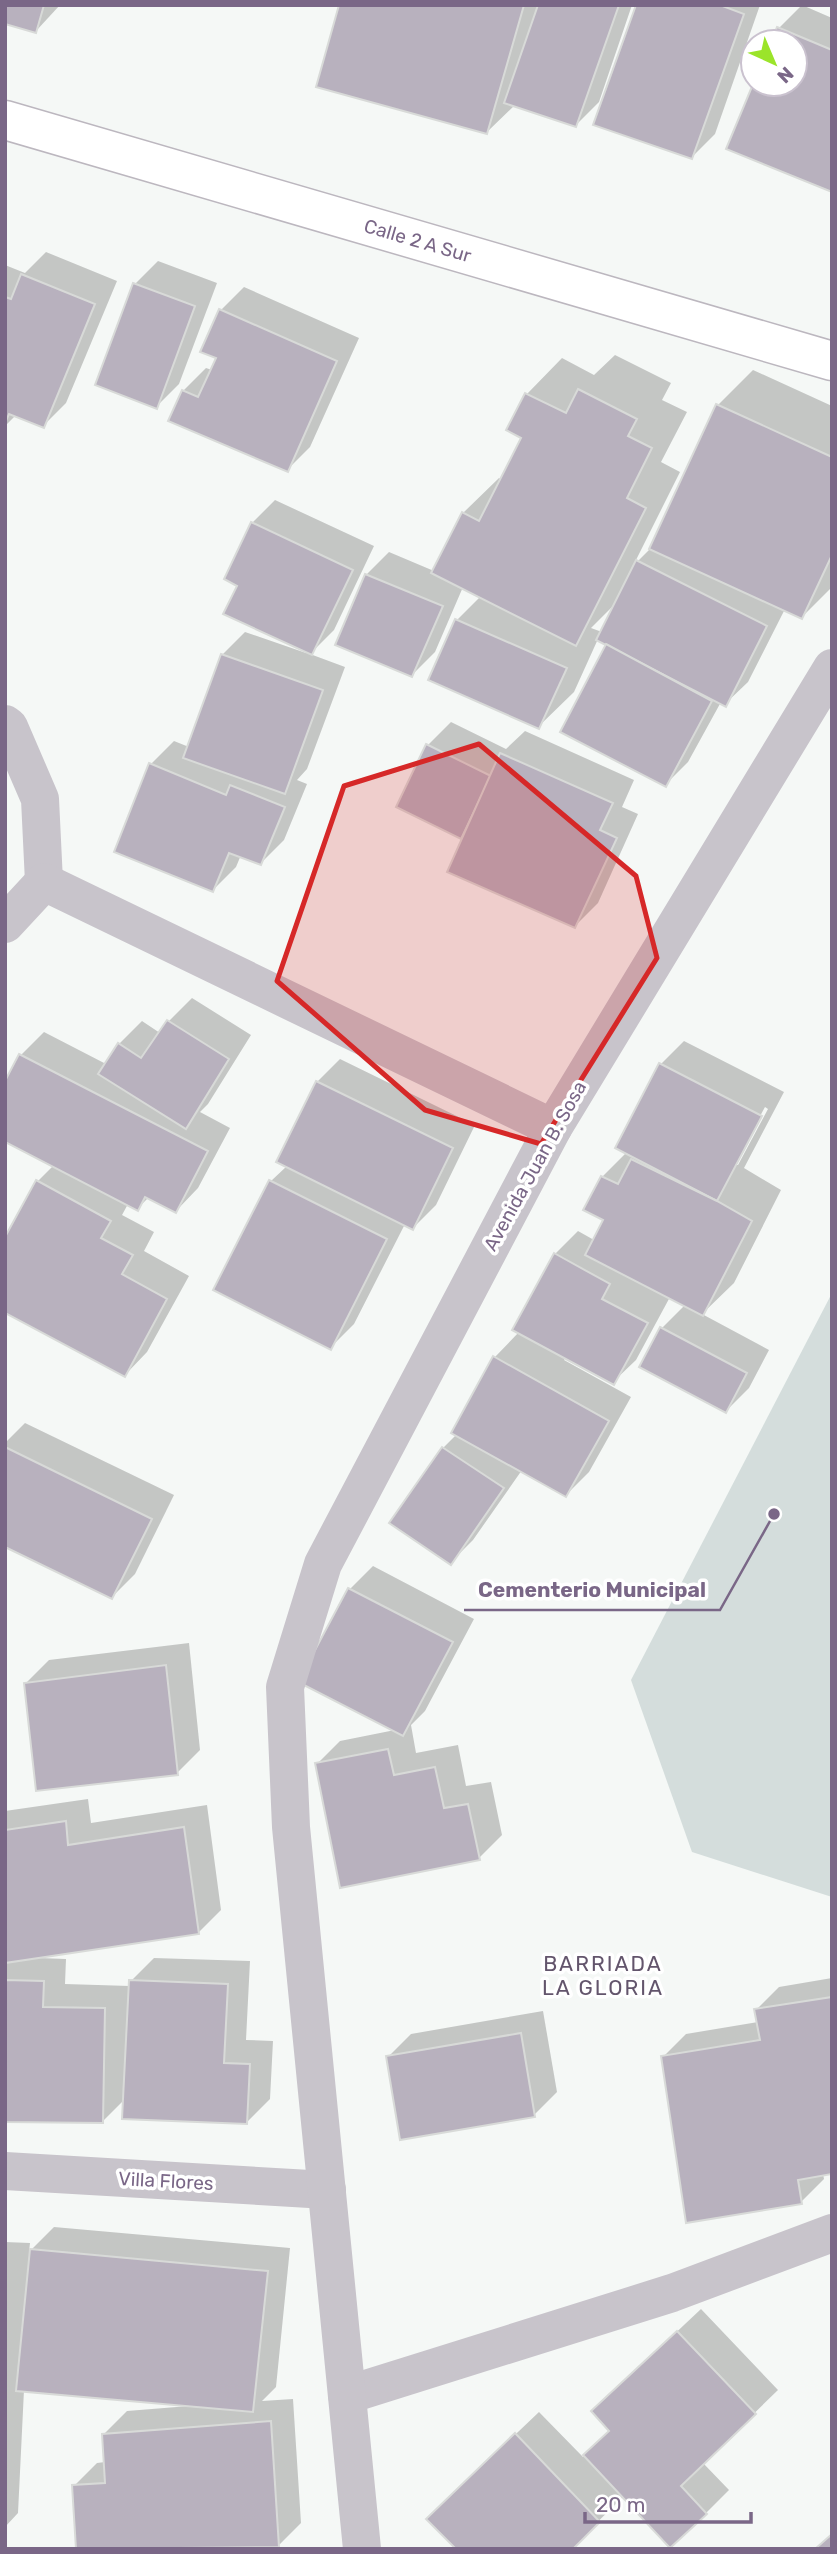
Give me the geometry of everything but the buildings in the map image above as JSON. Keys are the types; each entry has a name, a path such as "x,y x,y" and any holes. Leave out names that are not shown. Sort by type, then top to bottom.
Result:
{"main road":[{"name":"Calle 2 A Sur","path":"5,120 832,361"}],"street":[{"name":"Avenida Juan B. Sosa","path":"362,2549 291,1827 285,1687 323,1564 553,1128 832,668"},
{"path":"5,724 9,727 40,799 44,882 5,924"},
{"path":"44,882 553,1128"},
{"name":"Villa Flores","path":"5,2171 327,2190"},
{"path":"347,2395 672,2293 832,2233"}],"highlighted area":[{"path":"479,744 636,876 657,958 541,1144 425,1110 277,981 344,786"}],"shaded area":[{"path":"832,1293 832,1897 692,1852 631,1680"}],"place":[{"name":"Cementerio Municipal","path":"774,1514"}],"district":[{"name":"BARRIADA LA GLORIA","path":"603,1975"}]}
